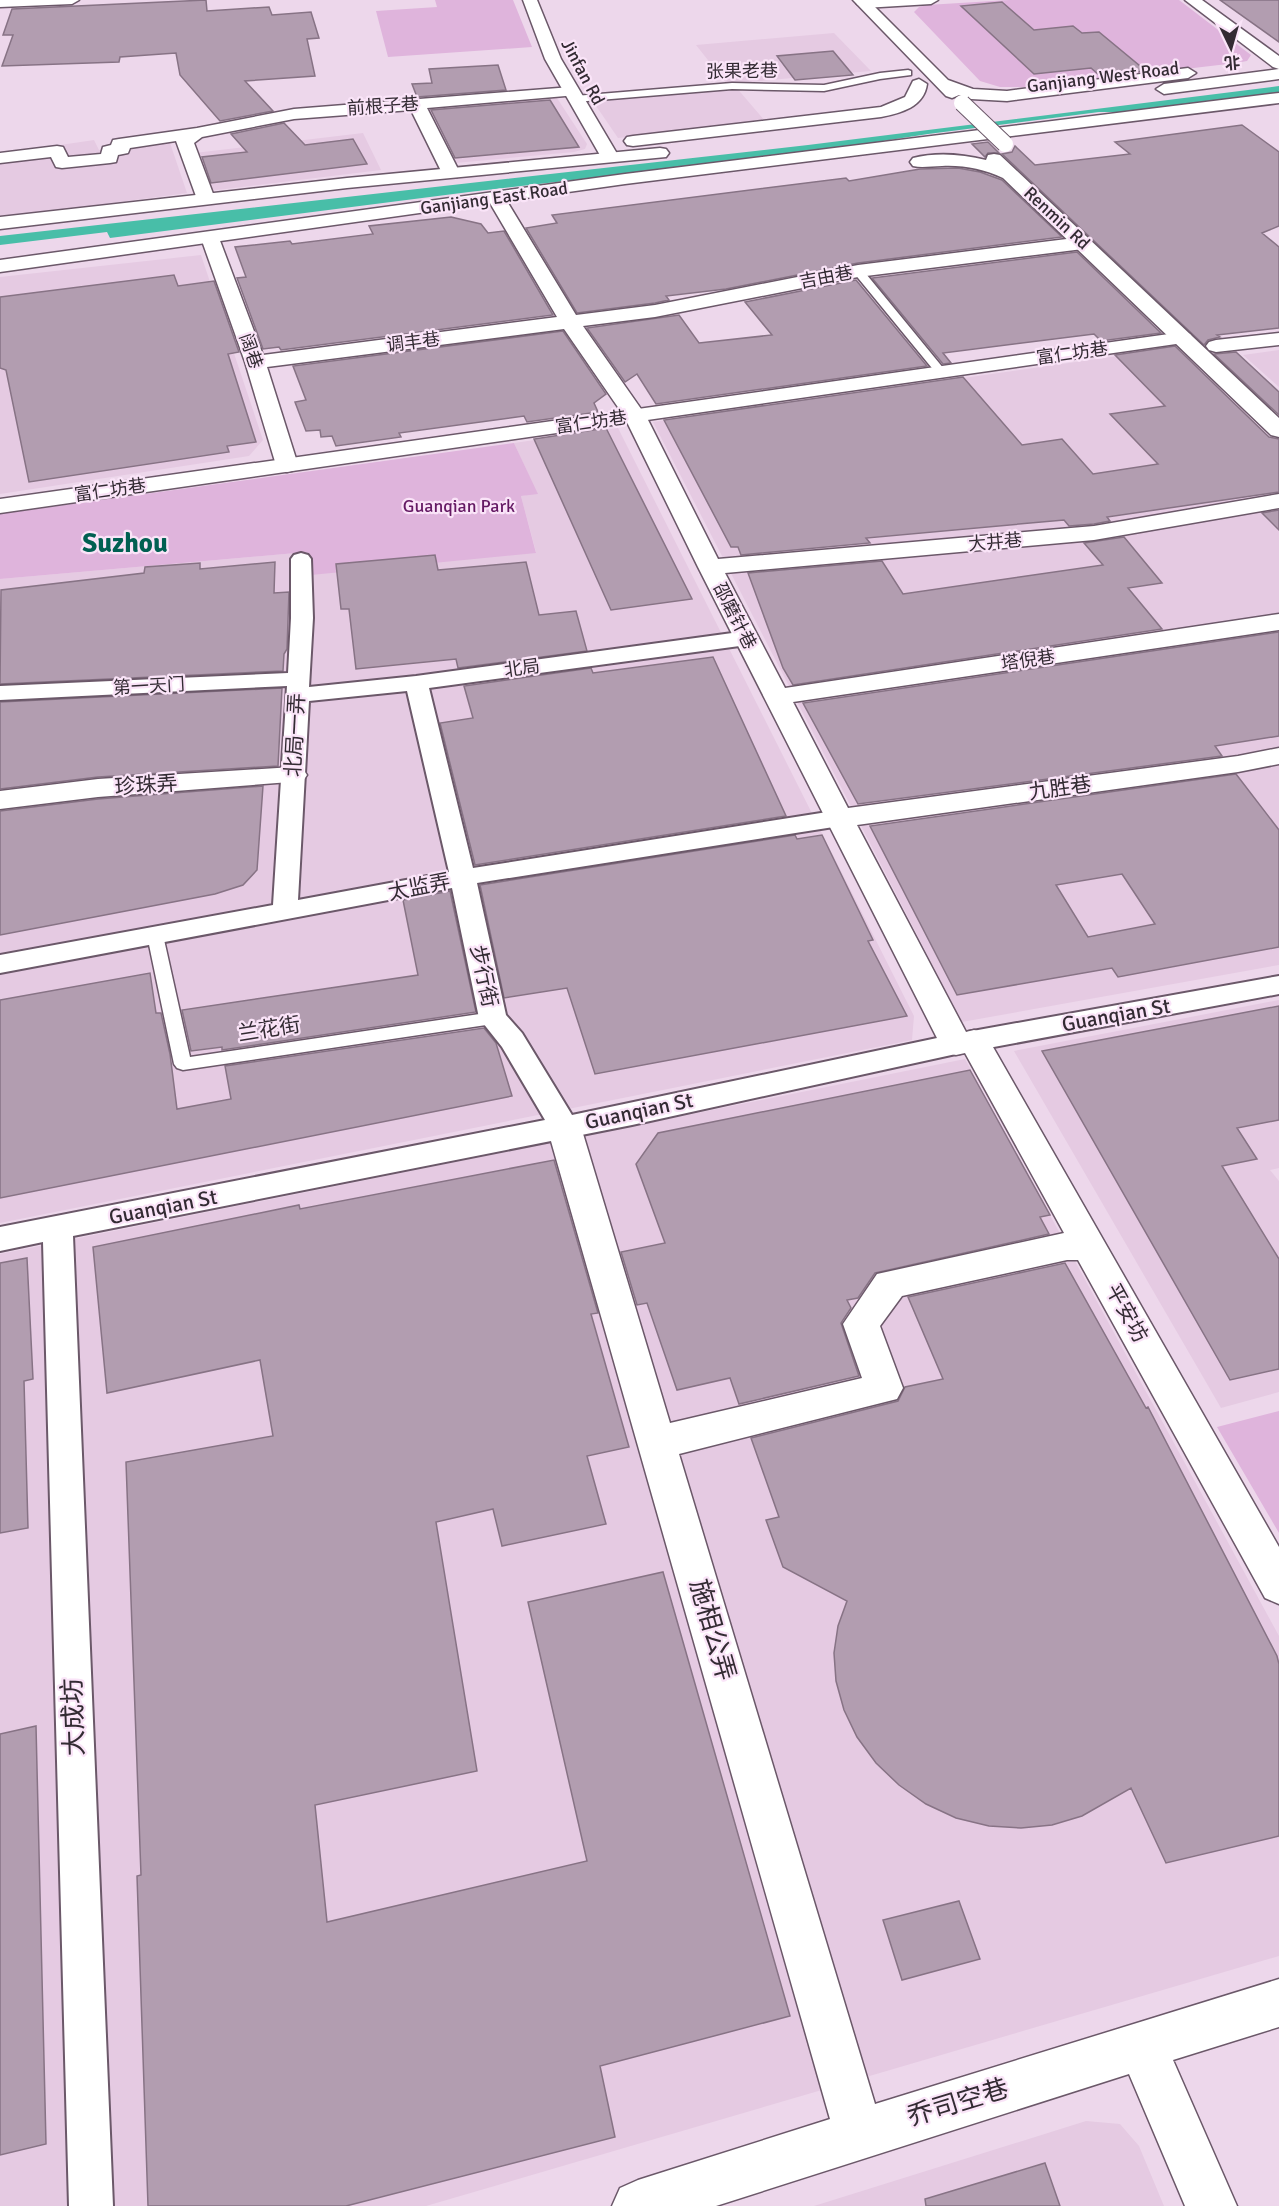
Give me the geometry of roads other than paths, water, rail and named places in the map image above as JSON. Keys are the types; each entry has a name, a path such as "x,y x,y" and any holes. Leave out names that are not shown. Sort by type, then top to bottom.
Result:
{"street":[{"path":"0,3 72,0"},
{"name":"Jinfan Rd","path":"530,0 553,59 606,151"},
{"path":"856,3 931,0"},
{"path":"1191,0 1278,65"},
{"path":"856,3 888,52 932,98"},
{"name":"Renmin Rd","path":"856,3 942,83 960,114 985,141 1010,174 1279,430"},
{"path":"942,83 971,94 1007,96 1278,65"},
{"name":"Ganjiang West Road","path":"960,114 1278,65"},
{"path":"606,151 881,112 898,108 916,95 913,79"},
{"name":"前根子巷","path":"0,158 57,151 62,164 110,158 109,151 122,149 119,144 197,133 294,114 416,104 573,96"},
{"path":"985,141 1279,98"},
{"path":"416,104 451,173"},
{"name":"Renmin Rd","path":"960,114 1009,148"},
{"path":"1130,134 1279,114"},
{"name":"Ganjiang East Road","path":"0,223 504,167 606,151 909,122"},
{"path":"197,133 184,141 206,199"},
{"name":"Ganjiang East Road","path":"0,266 625,179 985,141"},
{"path":"897,165 963,160 990,166 1010,174"},
{"name":"Renmin Rd","path":"1030,168 1279,404"},
{"path":"496,198 637,195 661,192"},
{"name":"邵磨针巷","path":"496,198 570,322 634,416 840,818 965,1043"},
{"name":"阔巷","path":"210,238 255,362 287,465"},
{"name":"吉由巷","path":"570,322 655,311 858,271 1083,243"},
{"name":"调丰巷","path":"255,362 570,322"},
{"name":"富仁坊巷","path":"0,506 1183,338"},
{"path":"1216,346 1279,339"},
{"name":"大井巷","path":"710,567 1094,533 1279,501"},
{"name":"北局一弄","path":"285,911 302,618 301,559"},
{"name":"塔倪巷","path":"777,697 1279,622"},
{"name":"北局","path":"298,687 416,683 747,638"},
{"name":"步行街","path":"416,683 463,878 493,1018 512,1040 564,1127"},
{"name":"第一天门","path":"0,693 298,687"},
{"name":"九胜巷","path":"840,818 1238,764 1279,756"},
{"name":"珍珠弄","path":"0,800 98,788 292,776"},
{"name":"太监弄","path":"0,964 463,878 840,818"},
{"name":"Guanqian St","path":"0,1239 564,1127 965,1043 1279,985"},
{"name":"平安坊","path":"965,1043 1089,1246 1279,1585"},
{"name":"施相公弄","path":"564,1127 859,2134"},
{"name":"大成坊","path":"57,1227 91,2206"},
{"path":"657,1443 884,1388 861,1324 890,1284 1067,1246 1089,1246"},
{"name":"乔司空巷","path":"638,2206 859,2134 1279,2003"},
{"path":"1142,2047 1210,2206"}],"lane":[{"name":"张果老巷","path":"573,96 732,86 833,87 880,76 913,79"},
{"path":"858,271 940,371"},
{"name":"兰花街","path":"155,935 183,1064 493,1018"}],"district":[{"name":"Suzhou","path":"125,543"}],"park label":[{"name":"Guanqian Park","path":"459,506"}]}
